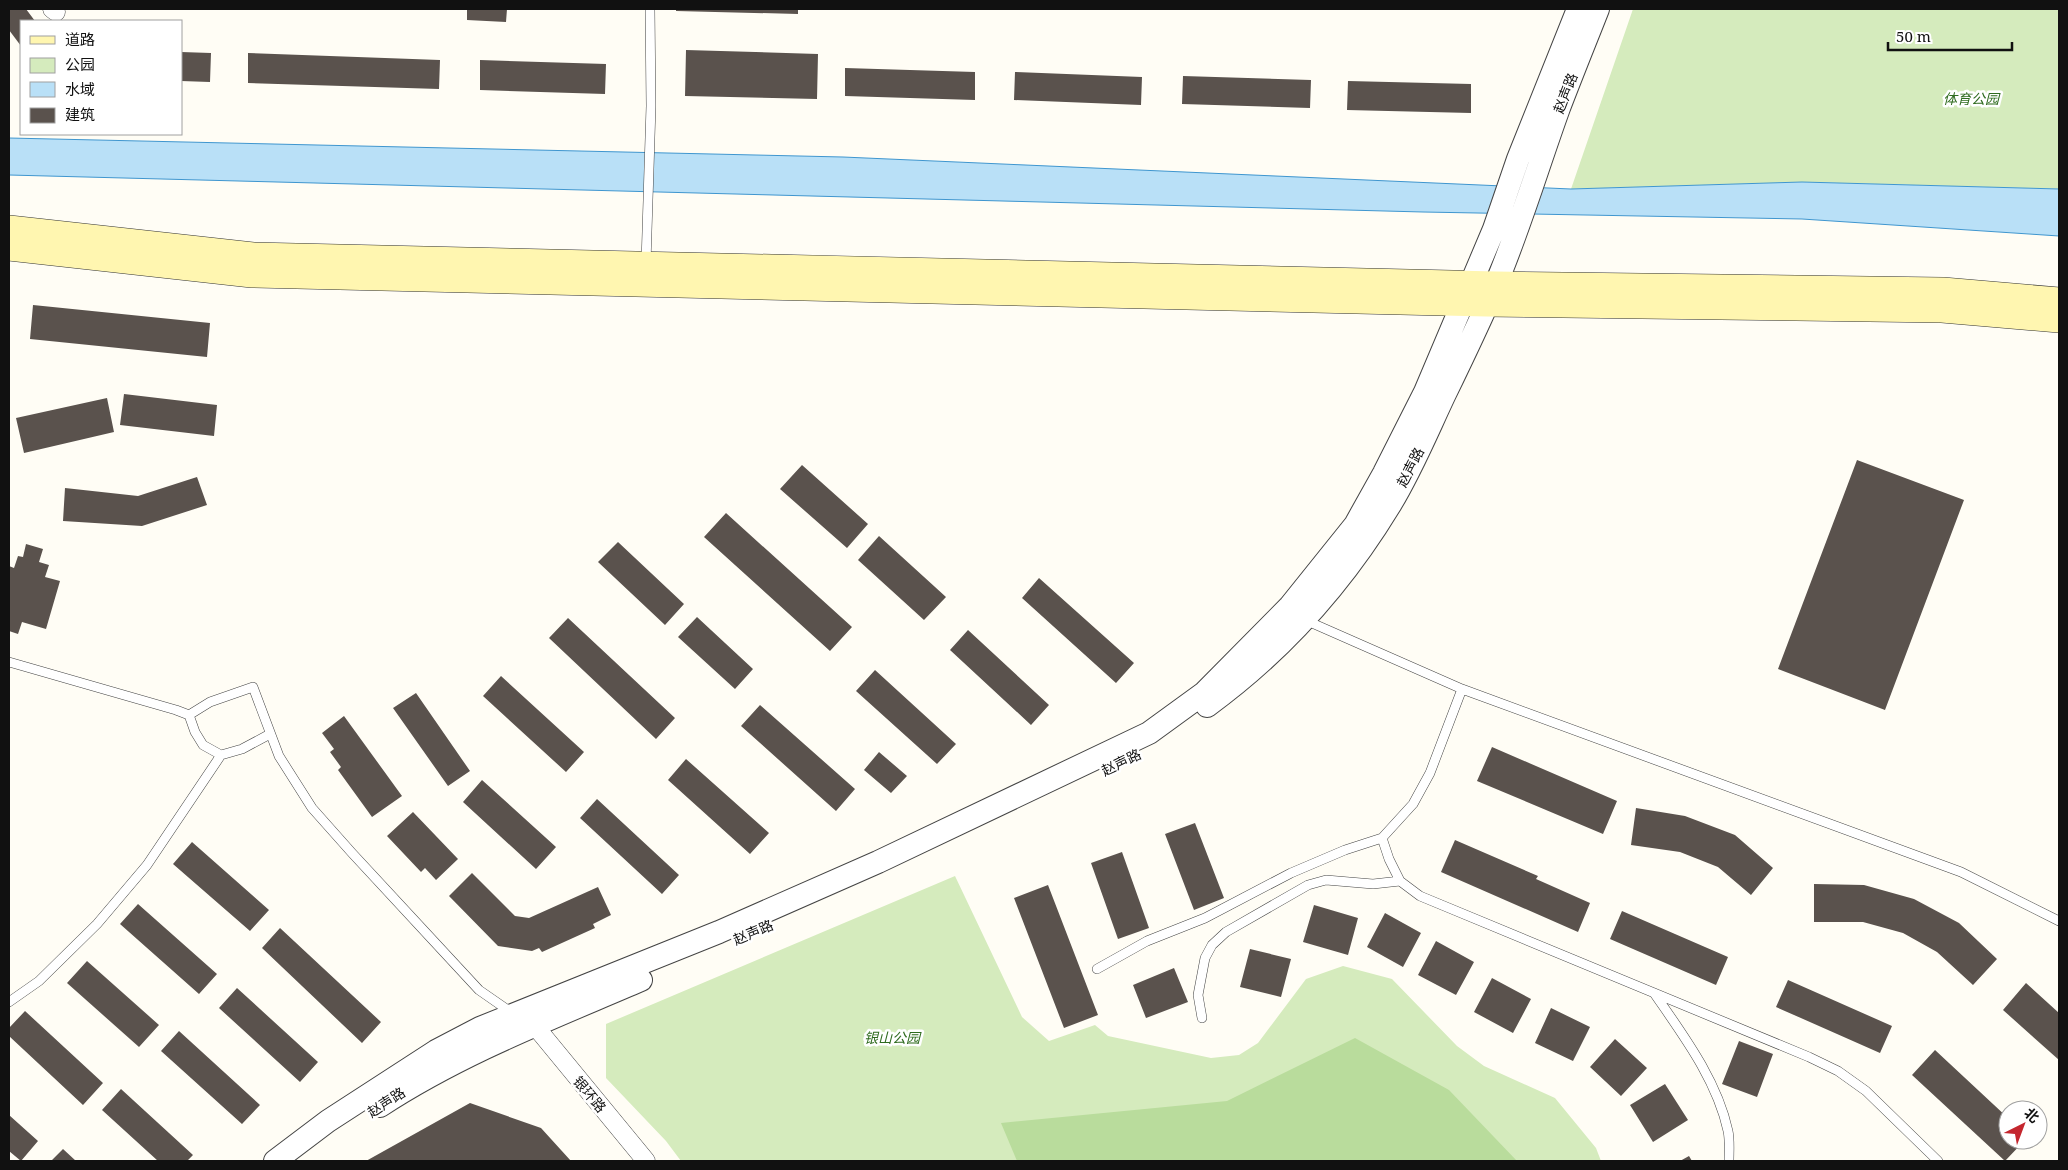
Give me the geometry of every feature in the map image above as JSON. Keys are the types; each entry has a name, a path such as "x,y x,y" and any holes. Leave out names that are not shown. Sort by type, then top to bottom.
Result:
{"main road":[{"path":"9,228 253,255 646,265 1942,310 2059,320"},
{"path":"9,248 252,275 1467,293"},
{"path":"1492,294 1942,290 2059,300"}],"street":[{"path":"275,1161 328,1121 436,1051 480,1028 719,932 878,862 1148,733 1204,694 1290,606 1355,524 1384,473 1425,392 1494,229 1518,159 1578,9"},
{"name":"赵声路","path":"299,1161 318,1146 405,1089 475,1053 799,912 984,828 1149,748 1240,682 1305,620 1332,589 1391,504 1415,458 1492,294 1539,169 1559,108 1598,9"},
{"name":"银环路","path":"535,1026 646,1161"}],"lane":[{"path":"646,265 650,143 650,9"},
{"path":"1305,620 1462,689 1960,872 2059,921"},
{"path":"9,662 189,715 195,732 203,746 221,755"},
{"path":"189,715 210,702 253,687 279,756 312,808 479,990 535,1026"},
{"path":"1096,969 1147,941 1205,918 1290,873 1345,850 1382,838 1413,804 1430,773 1462,689"},
{"path":"9,1002 39,981 97,924 141,873 221,755 242,749 270,734"},
{"path":"1382,838 1389,859 1400,880 1420,896 1809,1057 1838,1071 1866,1091 1938,1161"},
{"path":"1202,1018 1198,995 1205,958 1212,945 1226,932 1308,885 1326,880 1373,884 1400,880"},
{"path":"1654,993 1698,1062 1718,1100 1728,1132 1729,1161"}],"green space":[{"name":"体育公园","path":"1633,9 2059,9 2059,189 1802,182 1571,189"},
{"name":"银山公园","path":"955,876 1022,1017 1049,1041 1095,1025 1108,1036 1211,1058 1239,1055 1258,1043 1306,979 1343,966 1392,979 1457,1046 1484,1066 1555,1098 1596,1148 1601,1161 681,1161 666,1141 606,1078 606,1024"},
{"path":"1355,1038 1449,1090 1517,1161 1017,1161 1001,1123 1227,1101"}],"water":[{"path":"9,138 843,157 1571,189 1802,182 2059,189 2059,236 1802,219 1423,212 9,175"}],"building":[{"path":"9,9 26,9 34,20 20,20 20,45 9,30"},
{"path":"467,9 507,9 506,22 467,20"},
{"path":"676,9 798,9 798,14 676,11"},
{"path":"686,50 818,54 817,99 685,96"},
{"path":"182,52 211,53 210,82 182,81"},
{"path":"248,53 440,60 439,89 248,83"},
{"path":"480,60 606,64 605,94 480,90"},
{"path":"845,68 975,72 975,100 845,96"},
{"path":"1015,72 1142,77 1141,105 1014,100"},
{"path":"1183,76 1311,80 1310,108 1182,104"},
{"path":"1348,81 1471,84 1471,113 1347,110"},
{"path":"33,305 210,323 207,357 30,339"},
{"path":"124,394 217,405 214,436 120,425"},
{"path":"107,398 114,432 24,453 16,418"},
{"path":"1857,460 1964,500 1885,710 1778,669"},
{"path":"802,465 868,524 847,548 780,489"},
{"path":"197,477 207,505 142,526 63,521 65,488 138,496"},
{"path":"726,513 852,627 830,651 704,537"},
{"path":"879,536 946,597 924,620 858,560"},
{"path":"618,542 684,604 665,625 598,562"},
{"path":"26,544 43,549 39,562 49,565 45,577 60,581 46,629 22,622 18,634 9,631 9,566 14,568 18,556 23,557"},
{"path":"1039,578 1134,663 1116,683 1022,598"},
{"path":"697,617 753,669 735,689 678,637"},
{"path":"568,618 675,718 656,739 549,638"},
{"path":"968,630 1049,705 1031,725 950,650"},
{"path":"875,670 956,744 937,764 856,691"},
{"path":"501,676 584,752 566,772 483,696"},
{"path":"416,693 470,771 448,786 393,708"},
{"path":"760,705 855,789 836,811 741,726"},
{"path":"344,716 402,796 372,817 338,770 341,767 330,752 334,749 322,733"},
{"path":"1492,747 1617,801 1603,834 1477,781"},
{"path":"879,752 907,776 891,793 864,770"},
{"path":"686,759 769,833 750,854 668,780"},
{"path":"482,780 556,847 536,869 463,802"},
{"path":"597,799 679,875 662,894 580,818"},
{"path":"1636,808 1685,816 1735,835 1773,868 1751,895 1718,867 1680,852 1631,845"},
{"path":"413,812 458,859 436,880 425,868 421,872 387,836"},
{"path":"1195,823 1224,898 1194,910 1165,834"},
{"path":"1455,840 1538,876 1536,879 1590,903 1578,932 1441,872"},
{"path":"192,842 269,910 250,931 173,864"},
{"path":"1122,852 1149,928 1118,939 1091,863"},
{"path":"472,873 515,916 529,918 598,887 611,915 593,924 595,928 542,952 539,948 532,951 498,946 449,896"},
{"path":"1814,884 1864,885 1914,899 1959,923 1997,959 1973,985 1937,952 1903,933 1863,922 1814,922"},
{"path":"1048,885 1098,1015 1064,1028 1014,898"},
{"path":"138,904 217,974 199,994 120,924"},
{"path":"1314,905 1358,918 1348,955 1303,942"},
{"path":"1622,911 1728,957 1716,985 1610,939"},
{"path":"1385,913 1421,933 1403,967 1367,947"},
{"path":"280,928 381,1022 362,1043 262,948"},
{"path":"1436,941 1474,962 1456,995 1418,975"},
{"path":"1250,949 1291,959 1281,997 1240,987"},
{"path":"87,961 159,1025 139,1047 67,983"},
{"path":"1174,968 1188,1002 1146,1018 1133,985"},
{"path":"1492,978 1531,999 1513,1033 1474,1012"},
{"path":"1788,980 1892,1026 1880,1053 1776,1007"},
{"path":"2026,983 2059,1013 2059,1060 2003,1010"},
{"path":"237,988 318,1062 300,1082 219,1008"},
{"path":"1551,1008 1590,1027 1573,1061 1535,1043"},
{"path":"25,1011 103,1083 83,1105 9,1036 9,1028"},
{"path":"179,1031 260,1105 242,1124 161,1051"},
{"path":"1615,1039 1647,1068 1621,1096 1590,1067"},
{"path":"1739,1041 1773,1054 1757,1097 1722,1084"},
{"path":"1935,1050 1998,1109 1998,1150 2015,1150 2005,1161 1912,1075"},
{"path":"1665,1084 1688,1120 1653,1142 1630,1105"},
{"path":"121,1089 193,1155 187,1161 158,1161 102,1110"},
{"path":"470,1103 541,1128 571,1161 366,1161"},
{"path":"9,1115 38,1141 21,1161 9,1151"},
{"path":"63,1149 76,1161 51,1161"},
{"path":"1689,1156 1692,1161 1680,1161"}]}
